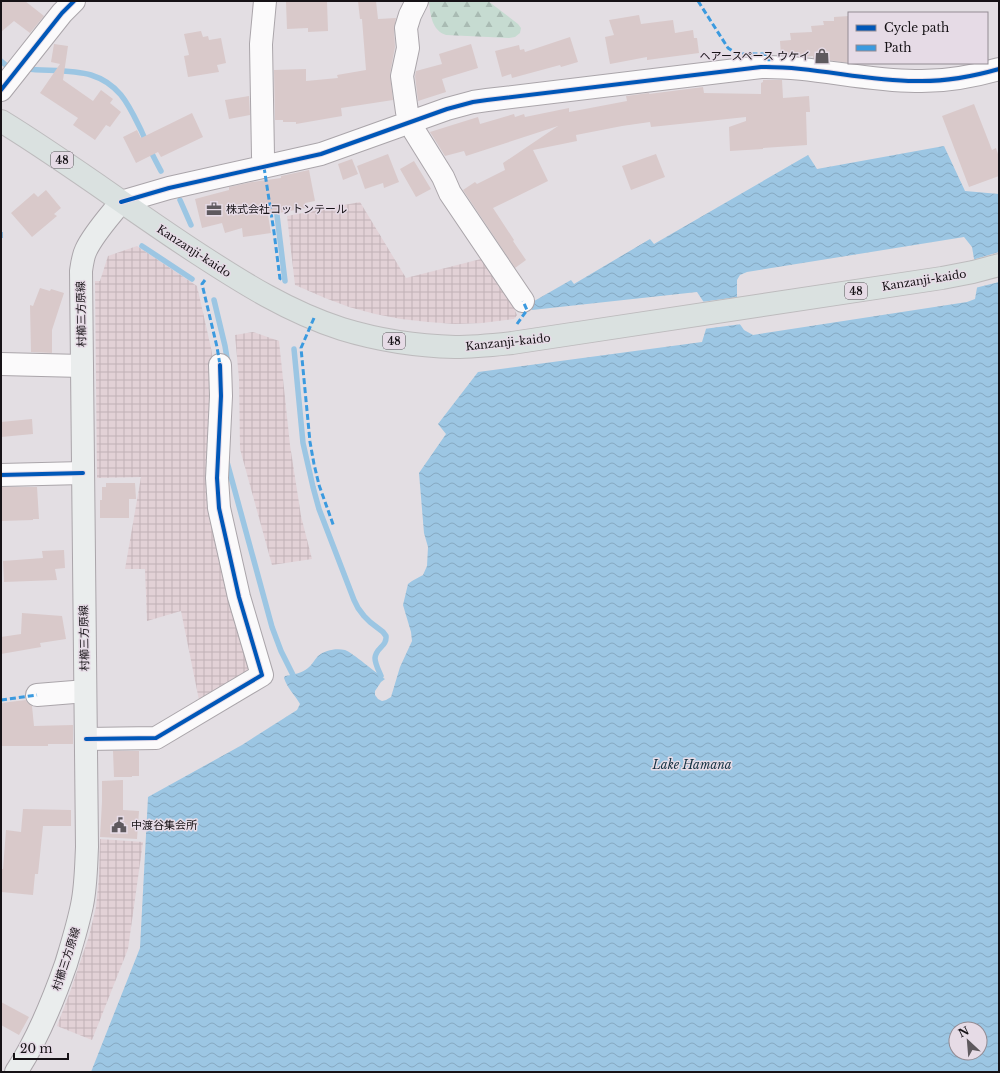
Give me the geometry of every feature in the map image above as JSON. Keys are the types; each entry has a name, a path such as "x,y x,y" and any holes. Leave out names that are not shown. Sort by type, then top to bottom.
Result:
{"main road":[{"name":"Kanzanji-kaido","path":"1,121 48,150 184,245 268,297 292,309 342,329 398,342 455,347 512,343 942,278 999,265"},
{"name":"村櫛三方原線","path":"16,1072 47,1015 58,988 76,933 86,876 87,847 81,271 82,261 90,242 121,202"}],"street":[{"path":"1,90 62,13 74,1"},
{"path":"265,1 261,44 263,156 266,166"},
{"path":"416,1 408,21 406,34 408,48 402,76 407,112 415,132 443,177 450,193 523,301"},
{"path":"121,202 169,188 321,154 454,107 480,101 769,67 795,68 893,80 915,81 937,81 960,78 999,69"},
{"path":"1,364 82,366"},
{"path":"86,739 156,738 262,674 239,597 236,555 222,523 217,493 217,463 221,396 220,365"},
{"path":"1,475 83,473"},
{"path":"37,695 85,692"}],"shaded area":[{"path":"360,202 406,278 485,258 503,284 517,315 514,319 482,323 455,324 401,319 349,307 295,285 287,216"},
{"path":"137,246 197,286 214,365 212,463 254,667 200,705 181,611 147,621 145,569 125,569 141,477 97,478 95,281 100,281 108,256"},
{"path":"253,332 279,341 290,445 301,516 312,559 272,565 240,449 239,379 235,335"},
{"path":"100,839 143,842 128,949 92,1040 57,1026 89,936 96,907 99,877"}],"green space":[{"path":"429,1 488,1 518,24 521,28 520,33 515,37 509,38 446,35 441,33 435,26 431,16"}],"water":[{"name":"Lake Hamana","path":"944,146 965,191 999,194 999,1072 91,1072 140,948 148,797 242,745 297,710 300,704 284,678 285,676 297,674 306,670 318,656 324,652 334,649 342,649 353,655 385,679 375,691 375,695 378,699 382,701 391,697 400,667 412,641 411,632 403,605 408,584 423,575 427,566 428,547 424,533 419,473 446,434 438,424 478,372 702,342 706,329 705,304 697,292 532,310 529,304 571,280 574,284 650,239 654,244 808,155 817,169","holes":["964,237 972,247 978,282 975,299 967,302 753,335 744,330 737,320 737,280 740,275 747,272"]}],"pier":[{"path":"999,252 999,282 975,288 976,282 972,260"},
{"path":"738,297 739,320 742,324 704,329 703,305 701,302"}],"building":[{"path":"1,1 25,1 44,16 30,33 14,21 1,32"},
{"path":"327,1 328,31 308,32 308,28 287,29 286,2"},
{"path":"358,1 376,1 378,19 396,18 394,29 395,47 390,74 393,100 341,108 342,116 296,124 296,122 283,122 283,120 275,120 274,70 306,69 306,81 338,78 337,75 366,70 362,19 360,19"},
{"path":"639,15 641,24 673,20 675,33 693,30 694,38 697,38 699,53 647,60 647,57 610,64 605,37 614,35 609,20"},
{"path":"848,16 848,63 813,58 813,56 805,57 781,55 780,41 791,40 790,33 812,32 811,26 824,25 823,21 834,21 834,17"},
{"path":"201,31 203,37 208,36 209,40 221,38 226,63 217,65 219,72 188,77 184,56 189,55 184,34"},
{"path":"570,37 578,62 561,67 560,65 512,78 511,74 502,77 495,51 519,45 520,50 524,49 525,52"},
{"path":"54,44 68,46 63,80 93,101 101,90 113,99 110,103 121,112 110,127 106,125 95,140 73,125 78,118 40,93 60,64 51,62"},
{"path":"471,44 478,68 442,79 446,92 418,101 415,76 416,71 442,64 439,54"},
{"path":"763,80 782,80 783,98 809,96 810,112 806,112 807,145 730,151 729,127 746,121 746,117 651,127 650,122 622,126 576,135 577,141 533,150 548,181 493,208 526,260 515,268 463,190 475,182 477,184 505,170 503,163 558,126 466,156 464,151 445,156 430,132 478,117 480,124 514,114 515,117 524,114 525,117 569,108 569,112 627,101 626,96 649,93 703,87 704,93 761,94 761,83"},
{"path":"249,96 250,115 229,119 225,100"},
{"path":"974,104 992,150 996,148 999,157 999,176 969,187 942,116"},
{"path":"192,113 203,137 161,157 158,152 136,163 123,137 137,130 141,138"},
{"path":"388,154 399,182 384,188 383,183 365,189 357,166"},
{"path":"656,154 665,177 631,190 622,166"},
{"path":"352,159 358,174 343,180 338,164"},
{"path":"414,161 431,189 416,197 400,169"},
{"path":"309,170 315,201 305,203 306,208 268,215 271,233 243,237 242,228 225,233 222,223 202,228 195,199 229,190 229,187 281,178 281,176"},
{"path":"46,190 61,208 54,214 57,216 32,237 11,213 34,193 38,197"},
{"path":"40,288 50,291 51,289 64,293 52,330 52,353 31,352 30,305 33,306"},
{"path":"32,419 33,434 1,437 1,422"},
{"path":"106,483 135,483 136,499 129,499 129,518 100,518 102,487 106,487"},
{"path":"1,487 37,487 39,519 1,521"},
{"path":"64,550 65,568 55,569 57,580 4,582 3,561 43,558 42,551"},
{"path":"22,613 62,616 66,639 40,643 41,647 1,654 1,637 21,634"},
{"path":"26,700 32,706 34,726 73,725 73,744 48,744 48,746 1,746 1,703"},
{"path":"113,751 139,751 139,776 114,777"},
{"name":"中渡谷集会所","path":"123,780 123,810 139,811 137,839 100,837 102,781"},
{"path":"23,809 71,810 71,826 43,826 38,874 35,874 33,895 1,892 1,869 3,869 6,830 21,832"},
{"path":"1,1002 29,1017 19,1035 1,1025"}],"waterway":[{"path":"1,61 8,67"},
{"path":"27,69 84,73 101,79 109,84 128,104 161,171"},
{"path":"180,200 191,225"},
{"path":"276,207 285,281"},
{"path":"142,246 192,279"},
{"path":"214,300 228,364"},
{"path":"294,349 303,443 313,487 319,509 354,600 364,616 386,636 385,643 377,651 375,658 376,665 381,676"},
{"path":"227,462 272,627 281,651 293,675"}],"marked path":[{"path":"698,1 728,48 737,54 769,55 769,67"},
{"path":"264,167 280,279 278,282"},
{"path":"1,232 1,240"},
{"path":"205,280 202,284 220,365"},
{"path":"517,324 527,310 523,301"},
{"path":"314,318 301,348 310,442 314,464 319,485 334,527"},
{"path":"1,700 37,695"}],"cycle path":[{"path":"1,90 62,13 74,1"},
{"path":"121,202 169,188 321,154 447,109 473,102 761,67 800,69 876,79 926,81 957,78 999,69"},
{"path":"86,739 156,738 262,675 239,597 219,508 217,478 221,396 220,365"},
{"path":"1,475 83,473"}],"place":[{"name":"ヘアースペース ウケイ","path":"822,56"},
{"name":"株式会社コットンテール","path":"214,209"},
{"name":"中渡谷集会所","path":"119,825"}]}
